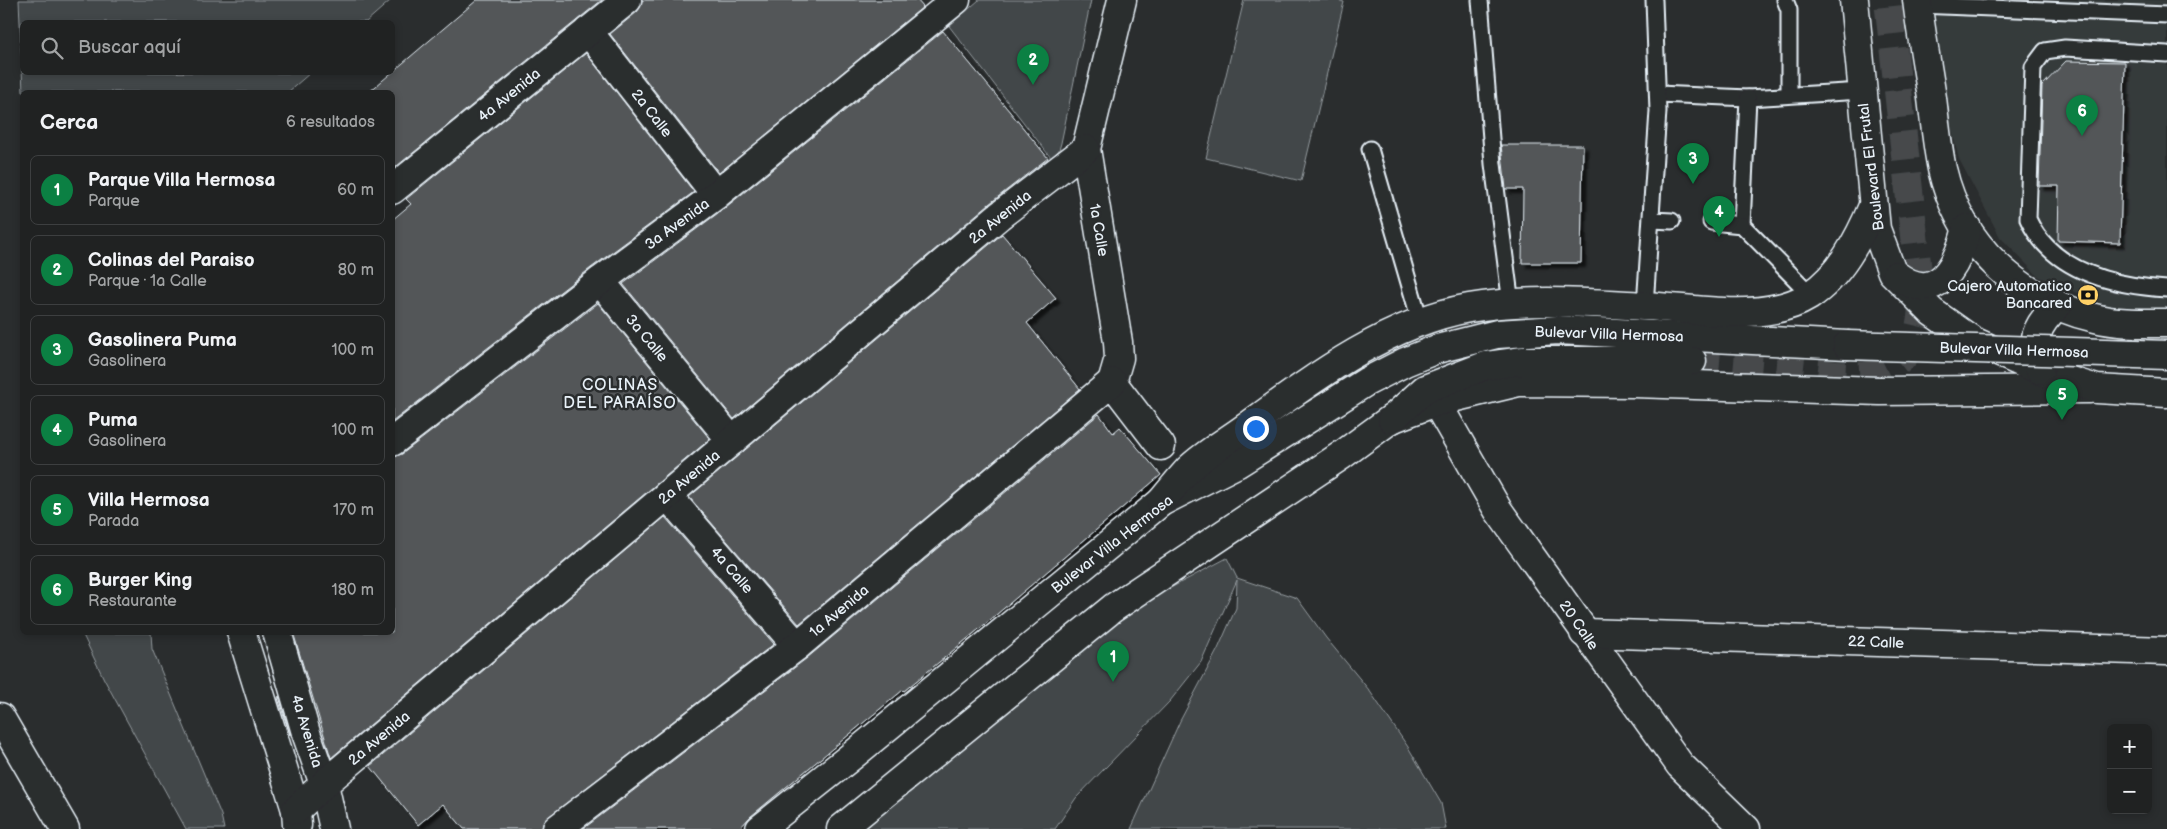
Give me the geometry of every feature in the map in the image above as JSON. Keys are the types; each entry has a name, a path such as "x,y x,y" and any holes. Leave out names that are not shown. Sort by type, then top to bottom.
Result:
{"street":[{"name":"4a Avenida","path":"395,188 627,0"},
{"name":"3a Avenida","path":"395,440 600,281 716,195 956,0"},
{"name":"1a Calle","path":"1112,382 1119,358 1118,342 1086,149 1122,0"},
{"name":"Boulevard El Frutal","path":"1854,0 1876,229 1892,272 1932,312 1973,341 2040,370 2097,389"},
{"path":"1918,2 1942,169 1953,202 1967,228 1988,257 2005,275 2026,290 2058,305 2095,318 2123,322 2167,323"},
{"name":"2a Calle","path":"588,30 716,195"},
{"name":"2a Avenida","path":"297,820 324,784 999,216 1086,149"},
{"path":"1172,496 1189,469 1306,384 1360,350 1422,321 1469,308 1534,302 1739,312 1787,306 1811,295 1844,261 1873,206"},
{"path":"1892,272 1914,286 1928,286 1940,281 1952,269 1962,249 1967,228"},
{"name":"3a Calle","path":"600,281 732,441"},
{"path":"2040,370 2035,355 2035,336 2044,318 2058,305"},
{"name":"Bulevar Villa Hermosa","path":"760,829 1172,496 1238,463 1366,382 1405,362 1437,349 1498,334 1558,330 1847,345 2167,355"},
{"path":"841,829 1113,608 1392,419 1425,389 1485,366 1522,361 1692,361"},
{"path":"1112,382 1161,446"},
{"name":"1a Avenida","path":"557,829 797,646 1112,382"},
{"path":"1392,419 1436,402 1518,382 1634,383 1880,391 2097,389 2167,393"},
{"name":"20 Calle","path":"1436,402 1498,510 1584,633 1680,765 1746,829"},
{"name":"4a Calle","path":"667,495 797,646"},
{"name":"22 Calle","path":"1584,633 2167,650"},
{"path":"243,635 297,820"},
{"name":"4a Avenida","path":"278,635 306,733 324,784 334,829"},
{"path":"0,717 65,829"}],"lane":[{"path":"1480,0 1493,164 1511,304"},
{"path":"1645,306 1652,220 1658,94 1654,0"},
{"path":"1785,0 1790,10 1789,95"},
{"path":"1918,2 2167,15"},
{"path":"2167,54 2065,48 2045,51 2032,67 2028,219 2033,231 2042,243 2055,254 2090,275 2105,281 2135,287 2167,289"},
{"path":"1658,94 1748,98 1862,91"},
{"path":"1742,225 1748,98"},
{"path":"1370,149 1416,307 1422,321"},
{"path":"1652,220 1672,220"},
{"path":"1711,222 1742,225 1811,295"}],"shaded area":[{"path":"19,0 391,0 368,20 20,20 20,23"},
{"path":"979,0 1091,0 1061,143 1059,150 1051,158 949,26"},
{"path":"1244,0 1337,0 1344,2 1301,181 1206,158"},
{"path":"1930,0 2167,0 2167,309 2113,308 2039,277 2000,237 1959,159 1937,72"},
{"path":"22,75 308,75 290,90 23,90"},
{"path":"1227,558 1237,578 1297,598 1326,638 1369,690 1408,747 1441,803 1446,829 1131,829 1180,721 1218,649 1236,608 1237,580 1201,662 1170,701 1076,798 1055,829 863,829 1127,611"},
{"path":"83,635 151,635 152,649 221,815 224,829 186,829 104,679"}],"building":[{"path":"477,0 602,0 395,168 395,90 371,90 389,75 395,75 395,70"},
{"path":"642,0 917,0 923,7 719,173 610,34 637,12"},
{"path":"943,31 1048,158 989,204 734,419 623,284 726,207"},
{"path":"586,53 694,192 591,268 395,420 395,217 411,204 406,199"},
{"path":"2066,61 2125,62 2120,243 2058,241 2059,186 2039,186 2042,86"},
{"path":"1501,145 1583,145 1581,263 1522,263 1523,189 1506,189"},
{"path":"1002,234 1056,298 1027,323 1080,389 799,624 689,497"},
{"path":"598,303 710,439 331,758 294,635 395,635 395,456 402,454"},
{"path":"1099,414 1113,433 1120,427 1161,475 990,620 750,817 739,829 583,829 807,658"},
{"path":"665,517 774,644 548,817 543,823 542,829 464,829 443,804 418,825 370,766"},
{"path":"279,696 290,735 278,698"}],"tunnel":[{"path":"1692,361 1852,376 1875,374 1885,370 1901,359 1912,345 1919,327 1922,308 1888,0"}],"place":[{"name":"Colinas del Paraiso","path":"1033,85"},
{"name":"Burger King","path":"2082,136"},
{"name":"Gasolinera Puma","path":"1693,184"},
{"name":"Puma","path":"1719,237"},
{"name":"Cajero Automatico Bancared","path":"2088,295"},
{"name":"Villa Hermosa","path":"2062,420"},
{"name":"Parque Villa Hermosa","path":"1113,682"}],"district":[{"name":"COLINAS DEL PARAÍSO","path":"620,393"}]}
